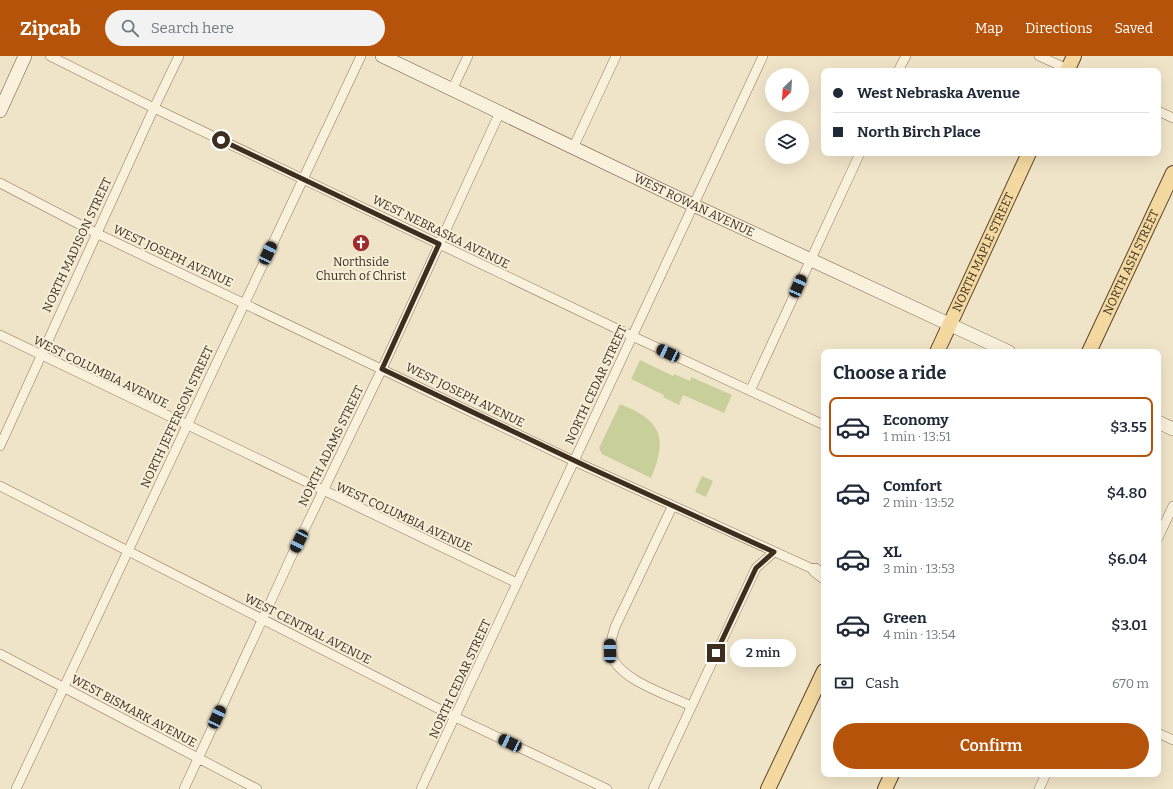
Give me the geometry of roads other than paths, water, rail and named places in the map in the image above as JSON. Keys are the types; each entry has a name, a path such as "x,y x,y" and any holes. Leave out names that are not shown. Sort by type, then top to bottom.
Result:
{"main road":[{"path":"1070,68 1074,56"},
{"name":"NORTH MAPLE STREET","path":"938,349 1028,156"},
{"name":"NORTH ASH STREET","path":"1091,349 1173,173"},
{"path":"768,789 821,677"},
{"path":"885,789 891,777"}],"street":[{"path":"0,111 25,56"},
{"name":"WEST NEBRASKA AVENUE","path":"50,56 154,108 439,244 821,424"},
{"name":"NORTH MADISON STREET","path":"0,446 96,233 179,56"},
{"name":"NORTH JEFFERSON STREET","path":"16,789 302,178 361,56"},
{"name":"WEST ROWAN AVENUE","path":"382,56 693,205 1001,349"},
{"path":"452,90 468,56"},
{"path":"573,148 616,56"},
{"name":"NORTH CEDAR STREET","path":"421,789 763,56"},
{"path":"900,68 906,56"},
{"path":"1039,56 1065,68"},
{"name":"NORTH ADAMS STREET","path":"184,789 262,619 382,369 500,112"},
{"path":"1161,112 1173,118"},
{"path":"750,391 859,156"},
{"name":"WEST JOSEPH AVENUE","path":"0,183 96,233 574,461 672,507 821,571"},
{"name":"WEST COLUMBIA AVENUE","path":"0,335 40,356 323,492 517,583"},
{"path":"1161,423 1173,429"},
{"name":"WEST CENTRAL AVENUE","path":"0,486 455,717 606,789"},
{"path":"1161,532 1173,506"},
{"path":"672,507 615,627 610,643 610,651 613,659 620,669 630,677 692,706"},
{"path":"653,789 756,568 774,552"},
{"name":"WEST BISMARK AVENUE","path":"0,654 257,789"},
{"path":"1161,734 1173,740"},
{"path":"1040,789 1045,777"}],"place":[{"name":"Northside Church of Christ","path":"361,243"}]}
